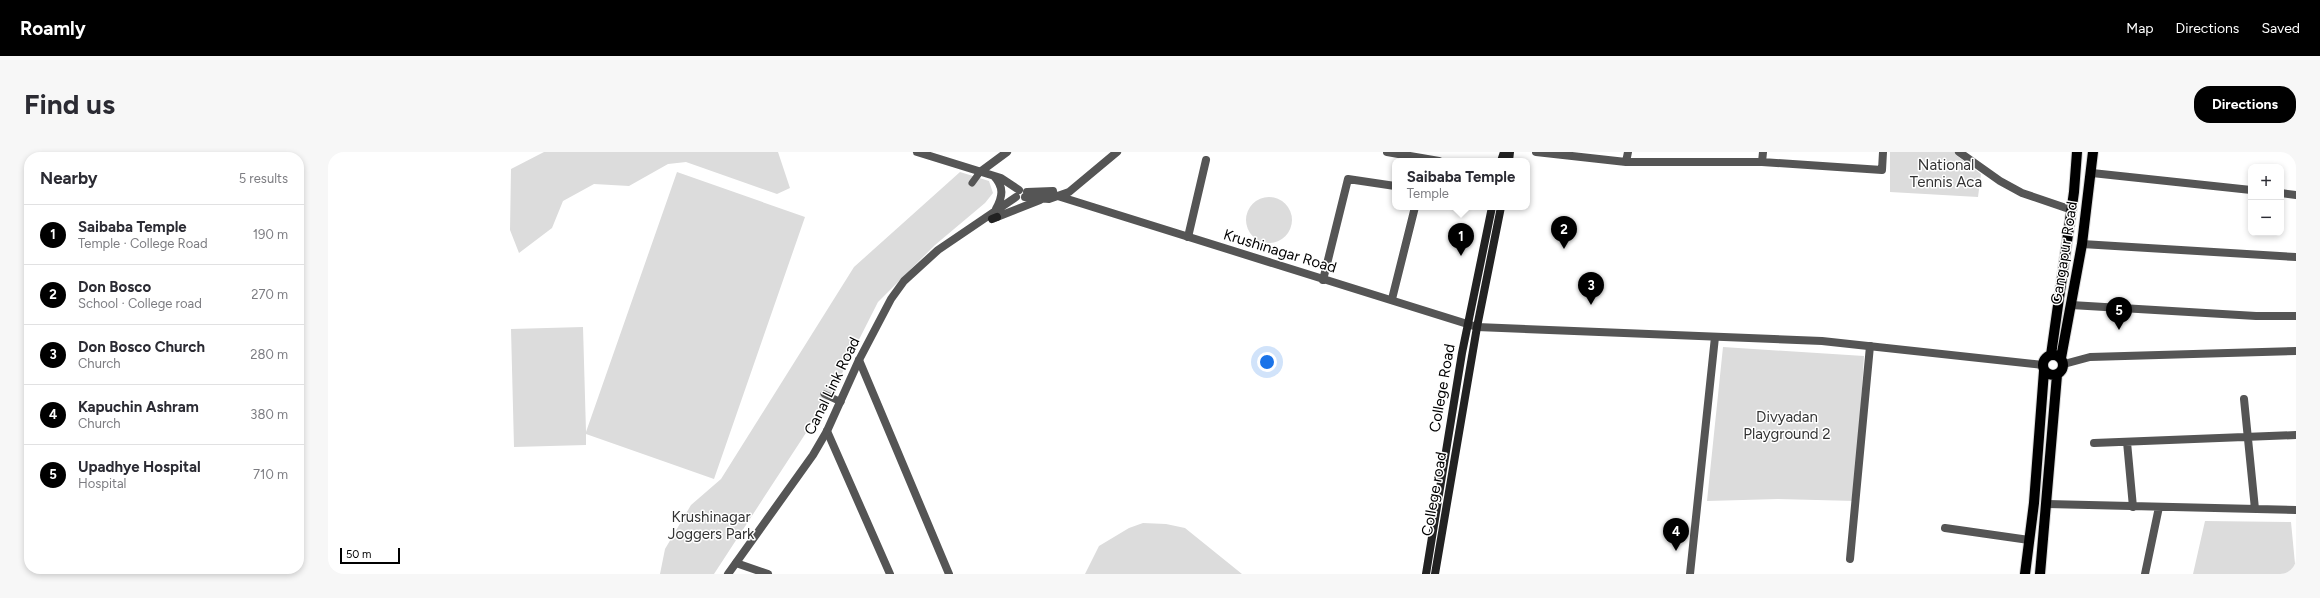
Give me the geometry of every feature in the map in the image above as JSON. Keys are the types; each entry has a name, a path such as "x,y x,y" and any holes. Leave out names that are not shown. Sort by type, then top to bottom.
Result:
{"main road":[{"name":"Gangapur Road","path":"2058,359 2077,152"},
{"name":"Gangapur Road","path":"2058,359 2071,305 2082,244 2092,173 2093,152"},
{"name":"College Road","path":"1426,574 1452,406 1473,325 1492,210"},
{"name":"College road","path":"1435,574 1473,325 1499,210"},
{"path":"2025,574 2029,540 2044,368 2045,358 2058,359 2062,371 2057,375 2050,375 2044,368"},
{"path":"2040,574 2057,375"}],"street":[{"path":"917,152 993,175 1020,195"},
{"path":"972,183 980,172 1007,152"},
{"name":"Canal Link Road","path":"1020,195 1047,197 1060,196 1069,192 1117,152"},
{"path":"1387,152 1422,158"},
{"path":"1536,152 1573,154 1626,162 1762,162 1882,170 1883,152"},
{"path":"1626,162 1628,152"},
{"path":"1762,162 1763,152"},
{"path":"1959,152 2000,181 2017,190 2072,210"},
{"path":"1188,237 1206,160"},
{"path":"2092,173 2248,190"},
{"path":"993,175 999,182 1020,195"},
{"name":"Canal Link Road","path":"728,574 813,455 827,431 859,360 891,299 904,281 938,250 975,225 994,215 1047,197 1085,178"},
{"path":"1323,280 1348,178 1392,185"},
{"path":"994,215 1002,197 999,182"},
{"path":"2284,193 2296,194"},
{"path":"994,215 1020,195"},
{"path":"1060,196 1075,201"},
{"path":"1047,197 1075,201"},
{"name":"Krushinagar Road","path":"1075,201 1323,280 1392,299 1473,325 1822,341 2044,368"},
{"path":"1392,299 1414,210"},
{"path":"2082,244 2296,257"},
{"path":"2071,305 2256,316 2296,316"},
{"path":"1690,574 1715,337"},
{"path":"1850,559 1870,346"},
{"path":"2058,359 2296,351"},
{"path":"859,360 949,574"},
{"path":"824,394 840,402"},
{"path":"2244,399 2254,509"},
{"path":"827,431 890,574"},
{"path":"2094,443 2296,435"},
{"path":"2127,442 2134,507"},
{"path":"2047,504 2159,508 2296,510"},
{"path":"2145,574 2159,508"},
{"path":"1945,528 2029,540"},
{"path":"736,563 768,574"}],"green space":[{"path":"544,152 778,152 790,188 777,194 686,162 668,164 629,186 594,184 563,201 552,228 519,253 510,230 511,169"},
{"name":"National Tennis Aca","path":"1890,152 1956,152 1956,155 1981,174 1978,197 1890,192"},
{"path":"677,172 805,217 714,479 586,434 586,445 514,447 511,329 583,327 586,432"},
{"name":"Krushinagar Joggers Park","path":"960,172 989,181 993,193 985,203 935,245 878,302 832,393 714,574 660,574 665,549 691,505 721,479 854,267"},
{"path":"1274,197 1278,198 1288,207 1291,211 1291,229 1282,239 1274,243 1264,243 1256,239 1247,229 1246,215 1250,207 1260,198"},
{"name":"Divyadan Playground 2","path":"1723,347 1864,356 1855,501 1778,499 1707,501"},
{"path":"2205,521 2291,522 2296,574 2193,574"},
{"path":"1143,523 1166,524 1185,528 1242,574 1085,574 1099,546 1129,528"}],"place":[{"name":"Don Bosco","path":"1564,249"},
{"name":"Saibaba Temple","path":"1461,256"},
{"name":"Don Bosco Church","path":"1591,305"},
{"name":"Upadhye Hospital","path":"2119,330"},
{"name":"Kapuchin Ashram","path":"1676,551"}]}
